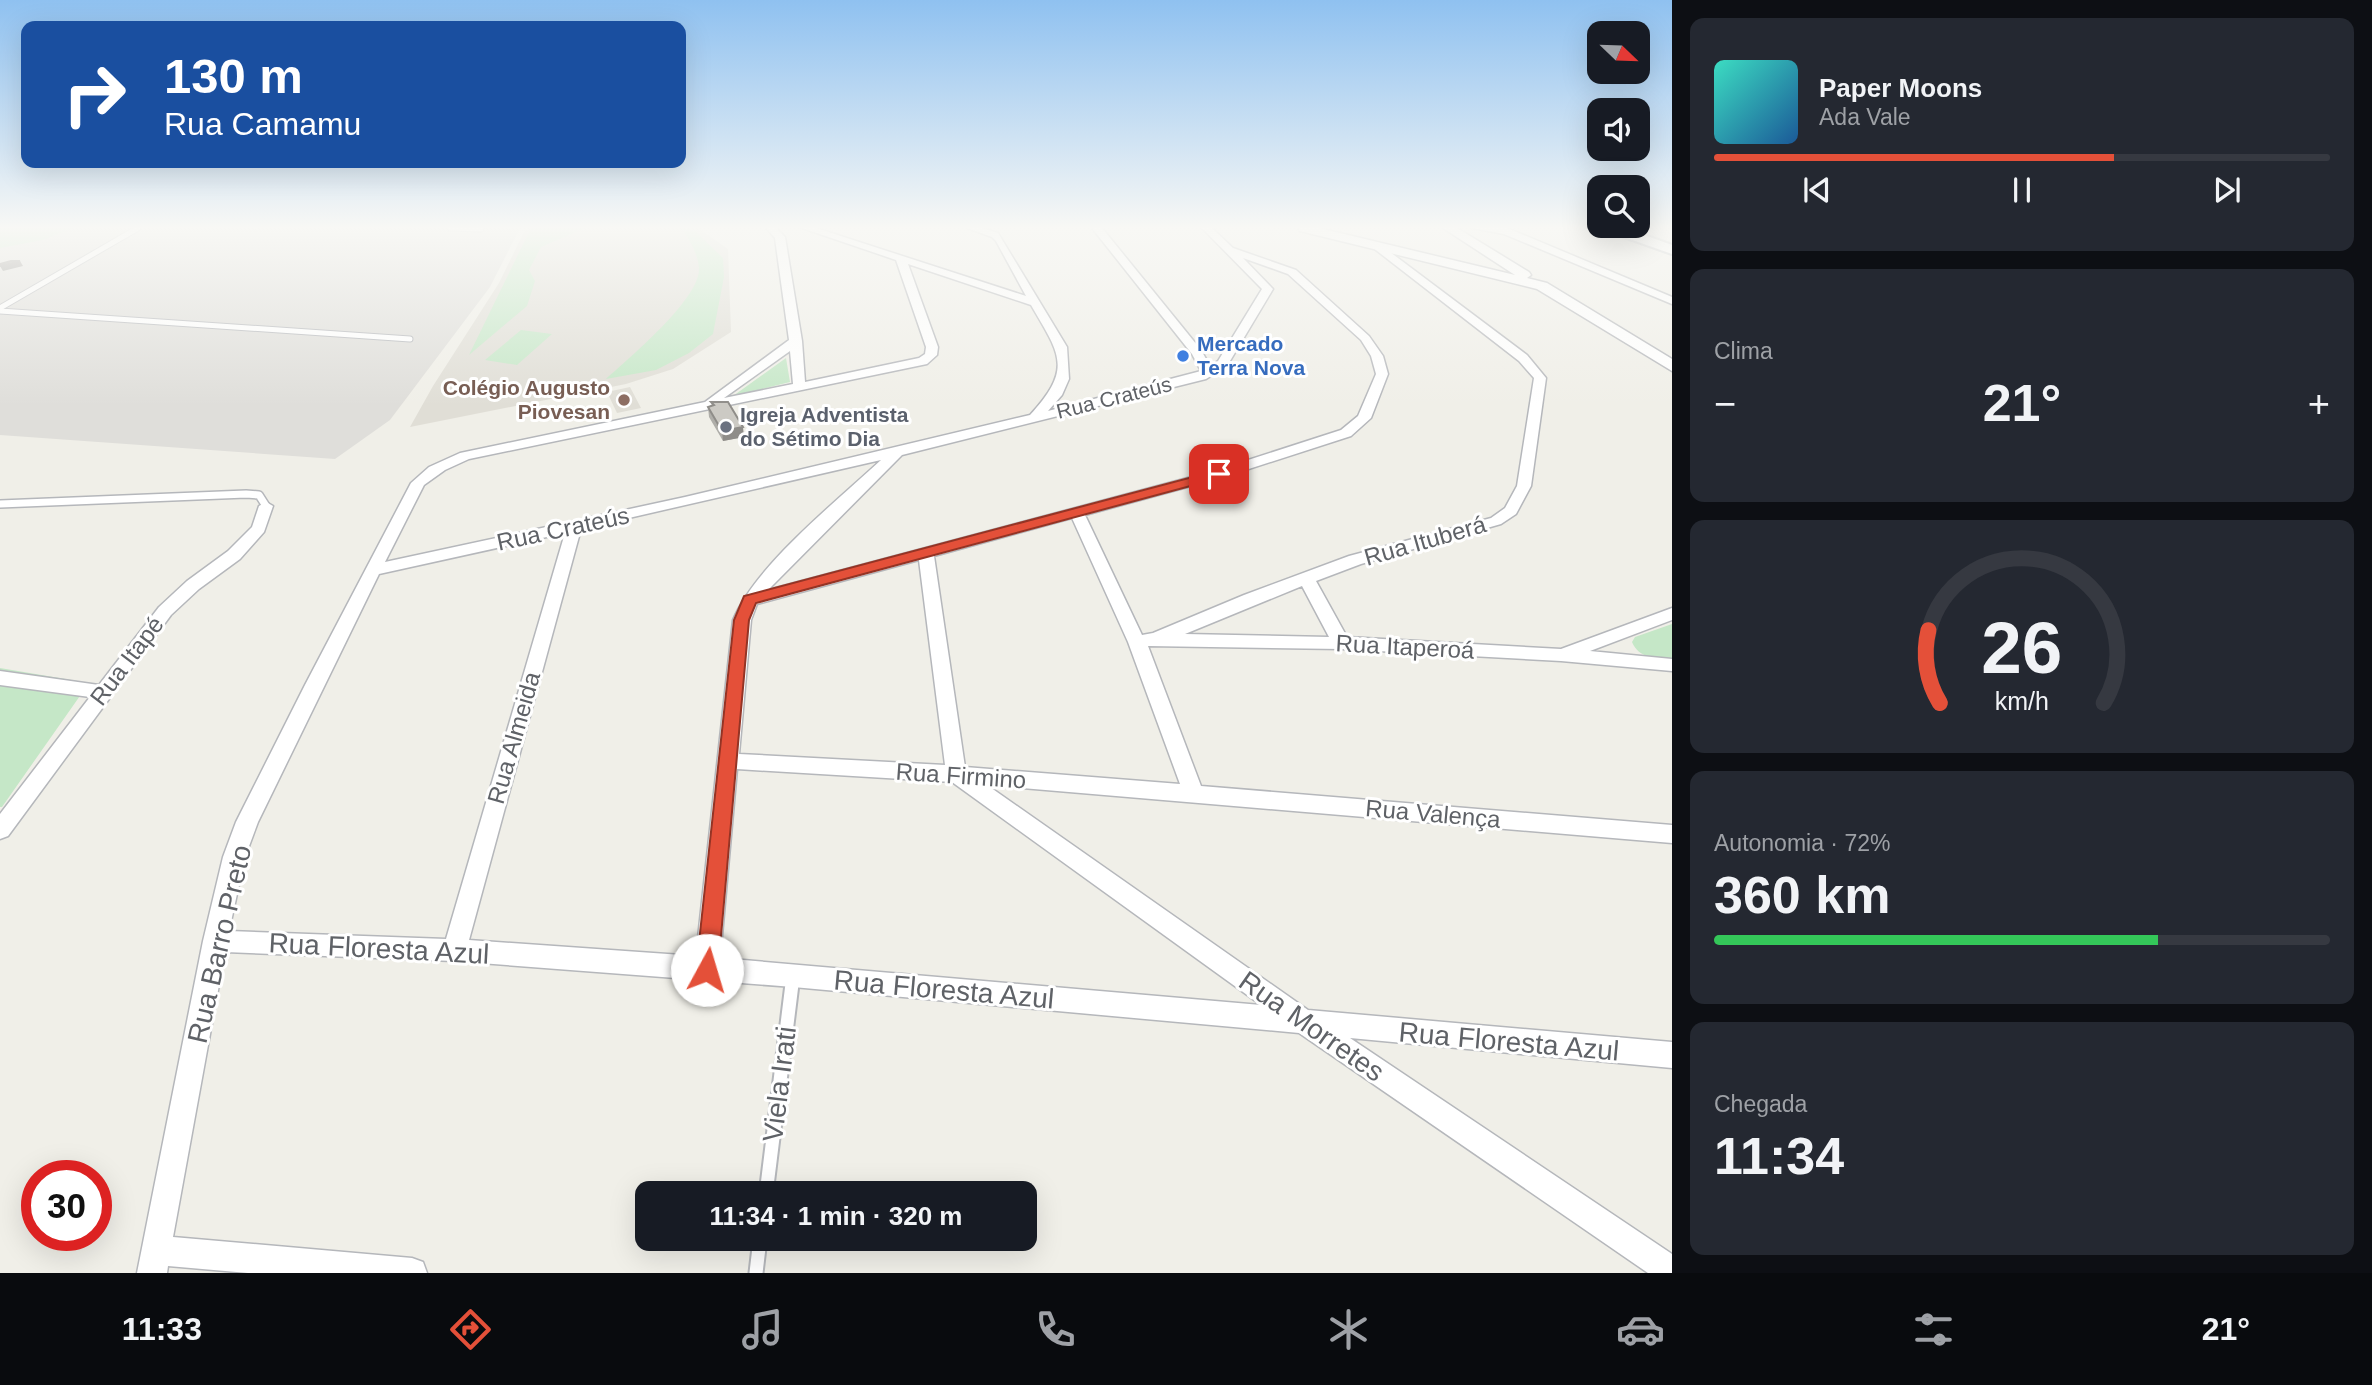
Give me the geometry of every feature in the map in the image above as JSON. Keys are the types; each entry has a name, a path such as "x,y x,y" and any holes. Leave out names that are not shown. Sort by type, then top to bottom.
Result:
{"street":[{"path":"788,287 796,341 799,386"},
{"path":"705,406 923,360 931,355 932,347 911,287"},
{"path":"991,287 1034,302"},
{"path":"1028,287 1061,347 1066,365 1064,380 1059,390 1033,419"},
{"path":"1145,287 1198,353 1208,372"},
{"name":"Rua Crateús","path":"373,570 834,467 1077,408 1208,372 1223,363 1269,287"},
{"path":"750,600 1219,474 1346,432 1364,418 1382,374 1377,356 1365,338 1303,287"},
{"name":"Rua Ituberá","path":"1147,640 1355,560 1496,521 1511,511 1524,486 1539,378 1522,358 1439,287"},
{"path":"1544,287 1672,366"},
{"path":"1640,287 1672,301"},
{"path":"705,406 796,341"},
{"path":"1198,353 1223,363"},
{"path":"1059,390 1077,408"},
{"name":"Rua Barro Preto","path":"154,1261 215,941 234,858 247,822 418,483 428,472 441,464 465,456 705,406"},
{"path":"707,970 742,620 750,600 776,569 897,452"},
{"name":"Rua Crateús","path":"834,467 873,476"},
{"name":"Rua Itapé","path":"0,830 164,611 193,585 234,555 259,529 266,506"},
{"path":"1077,513 1147,640 1194,794"},
{"name":"Rua Almeida","path":"454,950 574,527"},
{"path":"926,554 957,774"},
{"path":"1306,578 1341,643"},
{"path":"1562,655 1672,614"},
{"name":"Rua Itaperoá","path":"1147,640 1341,643 1562,655 1672,665"},
{"path":"0,678 104,692"},
{"name":"Rua Firmino","path":"728,761 957,774 1194,794"},
{"name":"Rua Morretes","path":"957,774 1306,1023 1672,1272"},
{"name":"Rua Valença","path":"1194,794 1672,834"},
{"name":"Rua Floresta Azul","path":"215,941 454,950 793,975 1672,1055"},
{"path":"154,1261 412,1273"}],"lane":[{"path":"0,310 38,287"},
{"path":"0,310 410,339"},
{"path":"0,503 246,494 259,495 266,506"},
{"name":"Viela Irati","path":"767,1181 793,975"},
{"path":"756,1273 759,1251"}],"shaded area":[{"path":"0,287 490,287 390,420 335,459 0,435"},
{"path":"496,287 729,287 731,332 673,369 626,384 410,427"},
{"name":"Colégio Augusto Piovesan","path":"630,387 641,408 617,413 607,392"}],"green space":[{"path":"502,287 533,287 527,306 469,355"},
{"path":"692,287 722,287 713,334 689,353 656,370 606,379 662,327"},
{"path":"521,330 552,334 517,365 485,360"},
{"path":"786,358 790,382 733,396"},
{"path":"1672,624 1672,659 1654,658 1635,648 1632,642 1635,637"},
{"path":"0,668 89,683 2,807 0,807"}],"building":[{"path":"711,402 728,402 743,427 722,431 708,407 714,405"}],"place":[{"name":"Mercado Terra Nova","path":"1183,356"},
{"name":"Colégio Augusto Piovesan","path":"624,400"},
{"name":"Igreja Adventista do Sétimo Dia","path":"726,427"}],"route":[{"path":"707,970 742,620 750,600 1219,474"}]}
